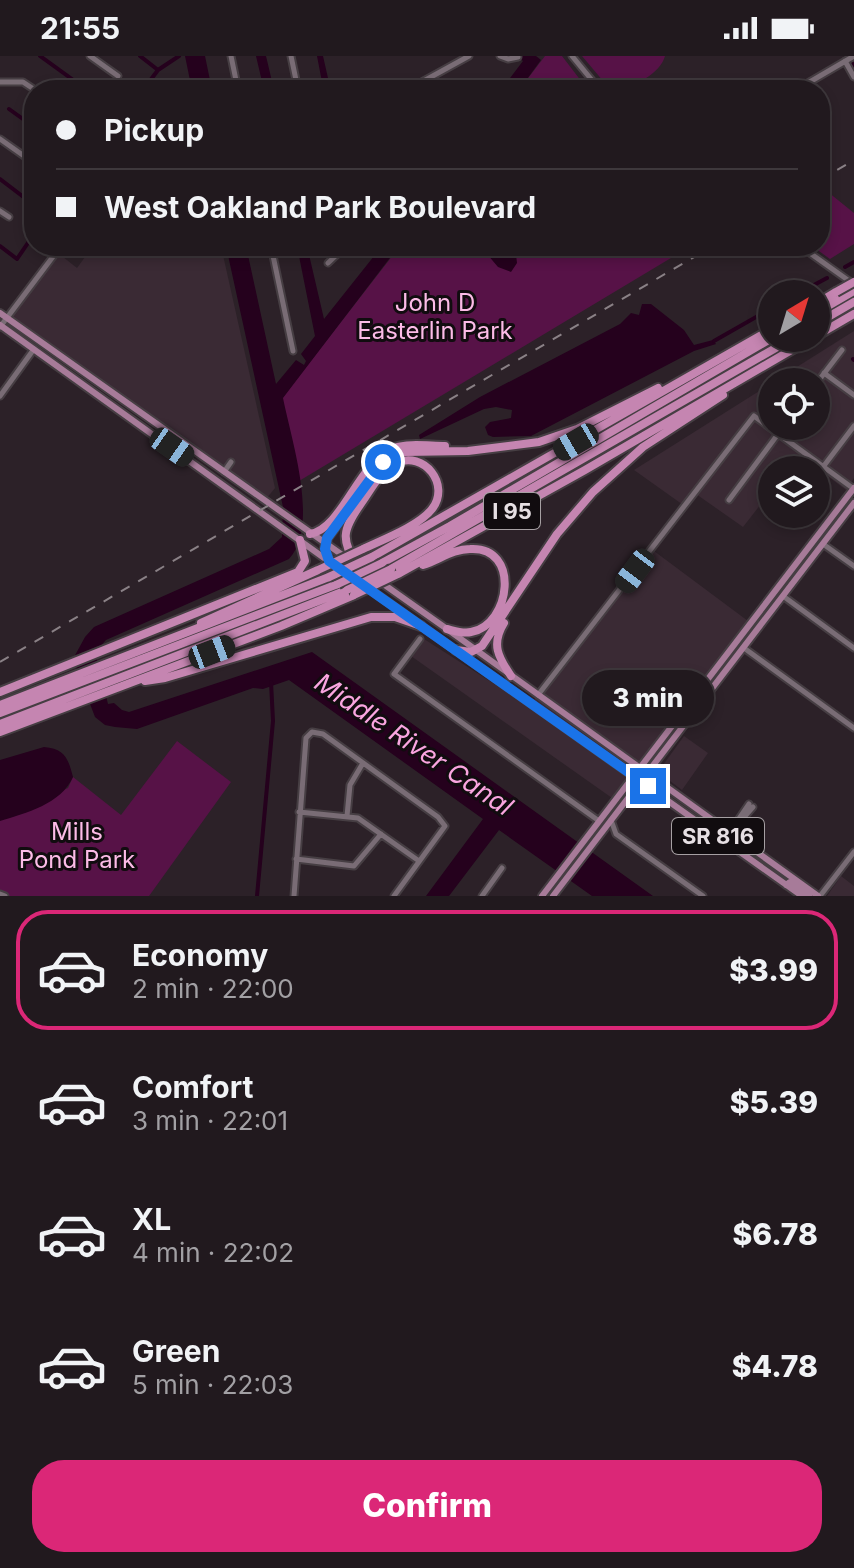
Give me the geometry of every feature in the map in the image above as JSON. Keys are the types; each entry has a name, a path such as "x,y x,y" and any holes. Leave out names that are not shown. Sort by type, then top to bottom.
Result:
{"highway":[{"path":"830,302 854,283"},
{"path":"830,299 854,291"},
{"path":"830,316 853,303"},
{"name":"I 95","path":"830,328 854,314"},
{"name":"I 95","path":"0,705 98,672 372,557 758,337"},
{"path":"98,672 338,584 382,563 758,346"},
{"path":"394,572 769,352"},
{"name":"I 95","path":"0,732 85,696 129,683 394,572 672,420 788,352"},
{"path":"329,561 325,544 376,471 390,458 404,452 502,447 563,435 692,374"},
{"path":"672,420 727,376"},
{"path":"456,650 476,650 567,522 606,478 656,438 716,401 745,377"},
{"path":"551,456 610,433"},
{"path":"308,532 326,527 372,465 395,448 502,447"},
{"path":"176,637 209,619 318,570 363,549 402,530 431,511 439,491 436,478 428,468 417,462 404,461 392,465 382,475 346,529 346,544 357,566"},
{"path":"0,692 298,572 305,561 300,540"},
{"path":"394,572 463,550 481,550 497,558 504,570 505,582 499,606 491,618 473,632 447,629"},
{"path":"511,676 499,658 496,642 524,586"},
{"path":"104,689 350,593"},
{"path":"129,683 165,678 367,618 395,617 421,626"},
{"path":"0,713 78,679"},
{"path":"0,724 85,696"}],"main road":[{"name":"SR 816","path":"3,315 819,896"},
{"name":"SR 816","path":"0,326 802,896"},
{"path":"34,349 46,345"},
{"path":"112,404 125,402"},
{"path":"149,431 164,429"},
{"path":"209,473 216,475 224,472 224,481 229,488"},
{"path":"542,896 854,489"},
{"path":"552,896 854,503"},
{"path":"783,596 786,577"},
{"path":"774,609 775,591"},
{"path":"720,679 724,658"},
{"path":"711,674 713,687"},
{"path":"521,696 538,696"},
{"path":"599,821 599,835"},
{"path":"717,836 733,836"},
{"path":"552,896 557,876"},
{"path":"786,885 790,882 809,896"}],"street":[{"path":"90,56 118,76"},
{"path":"231,56 236,80"},
{"path":"291,56 296,80"},
{"path":"425,80 469,56"},
{"path":"500,56 514,57"},
{"path":"572,56 592,80"},
{"path":"813,80 854,56"},
{"path":"845,61 854,77"},
{"path":"0,82 24,83"},
{"path":"0,139 24,156"},
{"path":"0,211 9,217"},
{"path":"0,326 3,315 53,256"},
{"path":"273,256 293,351"},
{"path":"328,263 335,256"},
{"path":"815,256 854,283"},
{"path":"0,396 34,349"},
{"path":"828,368 842,350"},
{"path":"830,377 854,395"},
{"path":"538,696 754,416 758,419"},
{"path":"830,458 854,426"},
{"path":"729,500 774,440"},
{"path":"786,440 808,456"},
{"path":"224,472 231,462"},
{"path":"830,472 854,489"},
{"path":"823,544 854,566"},
{"path":"783,596 854,648"},
{"path":"420,639 394,674 599,821"},
{"path":"744,648 854,728"},
{"path":"294,896 306,738 312,732 323,734 438,817 445,826 394,896"},
{"path":"347,816 350,785 363,763"},
{"path":"733,836 751,805"},
{"path":"299,812 358,818 419,861"},
{"path":"611,820 616,834 703,896"},
{"path":"296,859 354,866 381,834"},
{"path":"819,896 854,852"},
{"path":"482,896 502,868"}],"shaded area":[{"path":"56,256 62,256 77,268 86,256 223,256 275,488 266,499 12,317"},
{"path":"854,331 854,478 846,490 830,478 830,456 758,456 758,508 743,527 696,494 686,507 634,470 758,392 758,440 830,440 830,368 795,368 821,352 830,352 830,346"},
{"path":"654,551 748,621 612,798 411,656 424,639 529,706"},
{"path":"684,736 708,753 682,790 658,772"},
{"path":"841,876 854,886 854,896 827,896"}],"green space":[{"path":"545,56 562,56 580,80 527,80"},
{"path":"582,56 665,56 657,69 642,80 602,80"},
{"path":"830,194 854,213 854,244 830,259 826,256 830,256"},
{"name":"John D Easterlin Park","path":"392,256 674,256 299,481 282,398"},
{"name":"Mills Pond Park","path":"177,741 231,782 149,896 0,896 0,818 68,788 73,777 121,815"}],"water":[{"path":"185,56 205,56 210,80 190,80"},
{"path":"256,56 266,56 272,80 262,80"},
{"path":"317,56 323,56 328,80 322,80"},
{"path":"517,56 536,56 541,60 526,80 509,80 523,61"},
{"name":"Middle River Canal","path":"228,256 248,256 276,384 296,360 304,365 306,361 301,354 315,336 299,256 309,256 324,319 374,256 391,256 283,398 297,458 303,504 298,544 289,559 106,640 95,652 108,704 114,703 129,712 312,652 653,896 592,896 499,830 449,896 426,896 483,819 289,680 263,689 253,688 137,729 105,725 95,717 73,659 85,637 94,627 269,549 282,537 283,507"},
{"path":"489,256 516,256 517,263 511,272 498,267"},
{"path":"642,304 651,304 684,330 694,345 713,340 716,344 694,351 531,436 488,435 485,427 490,422 511,418 512,410 496,407 484,409 420,439 419,435 480,397 620,324 631,313 639,315"},
{"path":"44,747 61,752 73,777 51,801 0,821 0,760"}],"waterway":[{"path":"40,56 73,80"},
{"path":"140,56 158,70 179,56"},
{"path":"150,80 158,70"},
{"path":"9,109 24,120"},
{"path":"0,179 24,197"},
{"path":"0,246 17,259 24,249"},
{"path":"845,267 854,262"},
{"path":"823,280 827,278"},
{"path":"714,341 758,316"},
{"path":"257,896 273,721 271,682"}],"railway":[{"path":"830,174 854,160"},
{"path":"0,662 696,256"}],"route":[{"path":"383,462 327,538 325,549 329,561 648,786"}]}
